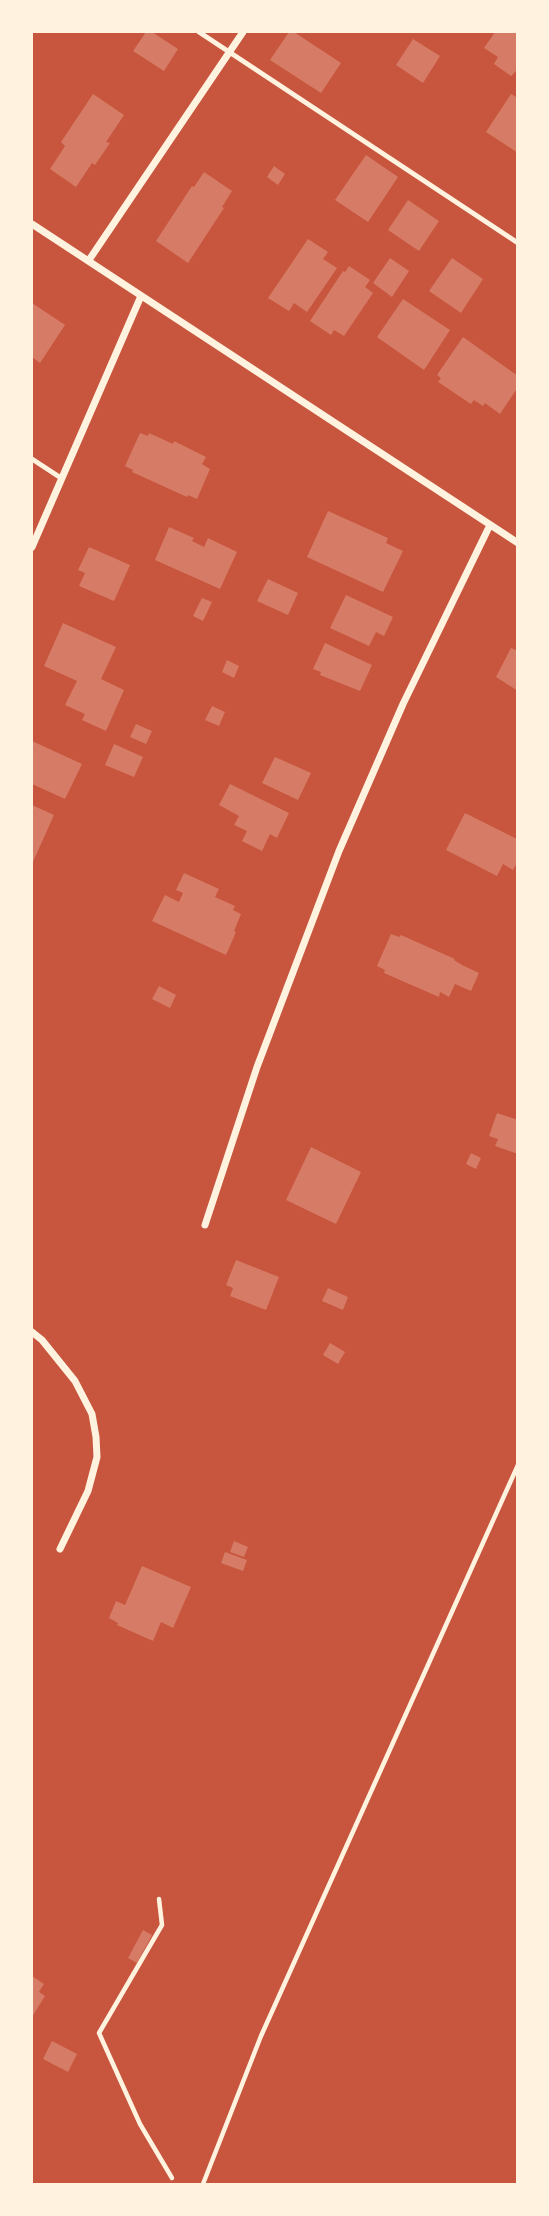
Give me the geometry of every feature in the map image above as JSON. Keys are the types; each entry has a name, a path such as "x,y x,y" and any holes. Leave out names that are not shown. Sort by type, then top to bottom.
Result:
{"street":[{"path":"89,260 243,32"},
{"path":"32,224 517,543"},
{"path":"32,547 141,296"},
{"path":"205,1225 257,1067 335,863 403,705 490,525"},
{"path":"32,1332 42,1340 75,1381 92,1414 96,1437 97,1457 88,1491 60,1549"}],"lane":[{"path":"199,32 517,243"},
{"path":"32,459 61,478"}],"path":[{"path":"203,2185 261,2036 517,1465"},
{"path":"159,1899 162,1925 99,2033 140,2124 172,2178"}],"building":[{"path":"146,32 152,32 178,49 164,71 133,51"},
{"path":"289,32 294,32 341,63 321,93 270,60"},
{"path":"495,32 518,32 518,69 511,76 494,64 498,57 484,48"},
{"path":"413,39 440,56 423,83 396,65"},
{"path":"93,94 124,115 106,142 110,143 76,187 50,169 65,146 61,142"},
{"path":"511,94 518,98 518,153 486,132"},
{"path":"366,155 398,177 368,222 335,200"},
{"path":"274,166 285,174 278,185 267,177"},
{"path":"204,172 232,191 188,263 156,241"},
{"path":"408,200 439,221 419,251 388,230"},
{"path":"308,239 328,252 323,259 337,268 307,312 294,303 289,311 268,298"},
{"path":"390,258 409,271 392,297 373,283"},
{"path":"452,258 483,279 461,313 429,291"},
{"path":"349,266 370,280 365,287 373,293 344,336 334,330 331,335 310,321"},
{"path":"403,299 450,330 424,370 377,337"},
{"path":"32,303 65,325 40,363 32,357"},
{"path":"463,337 518,376 518,387 500,414 485,403 483,406 474,400 471,404 438,382 441,378 437,375"},
{"path":"140,433 148,436 149,433 173,444 174,441 206,457 202,464 210,469 197,499 132,472 133,470 125,466"},
{"path":"328,511 388,538 386,543 403,551 383,592 307,557"},
{"path":"169,527 194,538 192,541 204,547 208,538 237,552 220,589 155,560"},
{"path":"89,547 130,565 114,601 79,586 85,573 78,570"},
{"path":"268,579 298,593 288,615 257,601"},
{"path":"346,595 393,617 384,636 376,632 369,646 330,628"},
{"path":"202,598 212,602 203,621 193,616"},
{"path":"63,623 116,647 101,679 124,690 106,731 82,720 85,714 65,705 77,681 44,666"},
{"path":"325,643 372,665 360,691 320,675 321,672 313,669"},
{"path":"511,648 518,651 518,691 496,677"},
{"path":"227,660 239,666 234,678 222,672"},
{"path":"212,706 225,712 219,726 205,720"},
{"path":"136,724 152,731 146,744 130,737"},
{"path":"32,741 82,764 65,799 32,784"},
{"path":"114,744 143,757 134,777 105,765"},
{"path":"275,757 311,773 298,800 262,783"},
{"path":"230,784 289,813 277,838 270,834 262,851 242,841 247,831 234,825 239,816 219,805"},
{"path":"32,805 54,815 32,864"},
{"path":"465,813 517,839 518,861 513,870 503,864 497,876 446,850"},
{"path":"184,873 219,889 215,897 235,906 233,910 241,914 226,955 152,921 165,895 179,902 183,893 176,890"},
{"path":"391,934 399,937 401,935 479,973 471,991 455,984 449,997 440,992 439,997 384,973 385,970 377,966"},
{"path":"159,986 176,995 170,1008 152,999"},
{"path":"497,1113 518,1120 518,1154 495,1146 498,1139 489,1136"},
{"path":"311,1147 361,1172 336,1224 286,1200"},
{"path":"471,1153 481,1158 476,1169 466,1164"},
{"path":"236,1260 279,1277 266,1310 230,1296 233,1288 226,1285"},
{"path":"328,1288 348,1297 343,1310 322,1301"},
{"path":"330,1343 345,1352 338,1364 323,1355"},
{"path":"234,1541 248,1547 244,1557 230,1552"},
{"path":"225,1552 247,1560 243,1571 221,1563"},
{"path":"142,1566 191,1587 173,1628 161,1622 153,1641 117,1625 118,1623 109,1618 116,1601 125,1605"},
{"path":"143,1930 152,1935 137,1963 128,1958"},
{"path":"32,1976 44,1984 39,1992 45,1996 32,2017"},
{"path":"52,2041 77,2054 68,2072 43,2059"}]}
